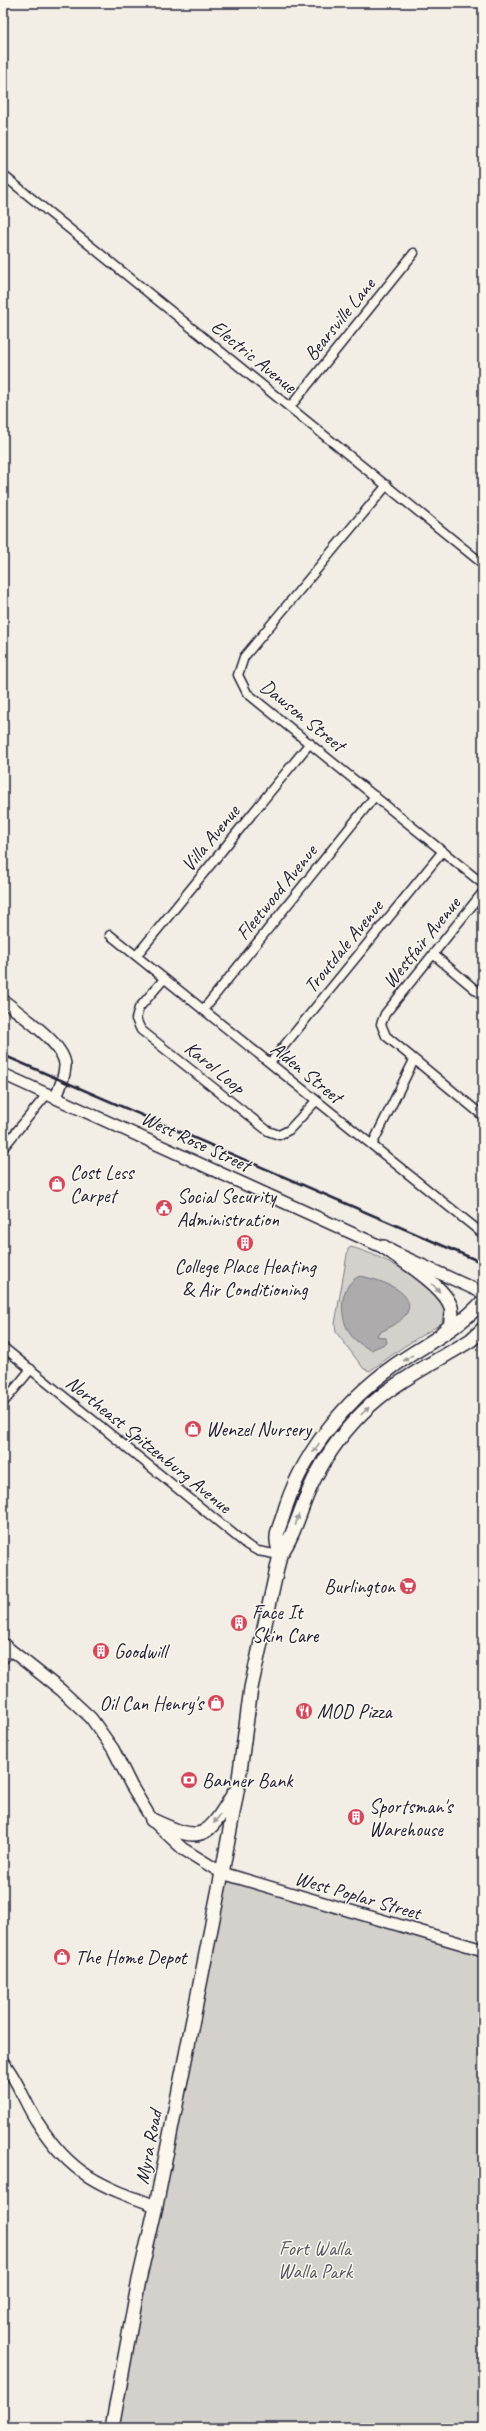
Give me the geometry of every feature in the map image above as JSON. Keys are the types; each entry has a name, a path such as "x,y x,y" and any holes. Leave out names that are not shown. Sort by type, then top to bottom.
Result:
{"highway":[{"path":"384,1247 422,1274 451,1307 450,1326 432,1342"},
{"path":"280,1554 276,1538 288,1498 305,1464 326,1433 349,1405 373,1383 395,1365 458,1325 483,1301"},
{"path":"280,1554 291,1540 301,1506 317,1473 336,1443 358,1417 381,1396 471,1340 483,1329"},
{"name":"Myra Road","path":"112,2428 139,2280 156,2206 222,1873 238,1786 251,1688 280,1554"},
{"path":"152,1820 180,1833 191,1835 205,1831 216,1822 238,1786"}],"main road":[{"path":"3,1000 56,1044 63,1056 65,1066 52,1095"},
{"name":"West Rose Street","path":"3,1074 52,1095 483,1293"},
{"name":"West Poplar Street","path":"7,1647 61,1690 91,1718 113,1749 131,1785 152,1820 183,1849 222,1873 483,1950"},
{"path":"3,2062 37,2123 69,2162 95,2182 108,2189 156,2206"}],"street":[{"name":"Electric Avenue","path":"3,174 483,564"},
{"name":"Bearsville Lane","path":"290,407 414,252"},
{"name":"Dawson Street","path":"386,486 244,657 238,675 247,693 483,884"},
{"name":"Villa Avenue","path":"136,956 310,743"},
{"name":"Fleetwood Avenue","path":"203,1010 375,796"},
{"name":"Troutdale Avenue","path":"270,1063 443,851"},
{"name":"Westfair Avenue","path":"414,1060 386,1036 381,1024 385,1014 483,892"},
{"name":"Alden Street","path":"110,935 483,1234"},
{"path":"433,954 483,996"},
{"name":"Karol Loop","path":"164,978 139,1008 136,1019 141,1030 147,1035 268,1131 279,1135 289,1130 316,1101"},
{"path":"372,1145 414,1060 483,1116"},
{"path":"3,1148 52,1095"},
{"name":"Northeast Spitzenburg Avenue","path":"3,1347 247,1545 258,1551 280,1554"},
{"path":"3,1403 31,1370"},
{"path":"3,1660 7,1647"}],"green space":[{"path":"351,1247 378,1257 404,1270 426,1287 444,1307 442,1323 403,1347 370,1371 364,1369 336,1332 335,1324 348,1249"},
{"name":"Fort Walla Walla Park","path":"222,1873 483,1950 483,2428 112,2428"}],"shaded area":[{"path":"360,1276 389,1285 400,1291 406,1298 409,1307 405,1315 395,1324 378,1333 377,1336 386,1338 387,1343 371,1350 353,1338 344,1318 343,1301 345,1293 353,1280"}],"railway":[{"path":"3,1055 483,1263"}],"place":[{"name":"Cost Less Carpet","path":"57,1184"},
{"name":"Social Security Administration","path":"164,1208"},
{"name":"College Place Heating & Air Conditioning","path":"245,1243"},
{"name":"Wenzel Nursery","path":"193,1429"},
{"name":"Burlington","path":"408,1586"},
{"name":"Face It Skin Care","path":"239,1623"},
{"name":"Goodwill","path":"101,1651"},
{"name":"Oil Can Henry's","path":"216,1703"},
{"name":"MOD Pizza","path":"304,1711"},
{"name":"Banner Bank","path":"189,1780"},
{"name":"Sportsman's Warehouse","path":"356,1817"},
{"name":"The Home Depot","path":"62,1957"}]}
